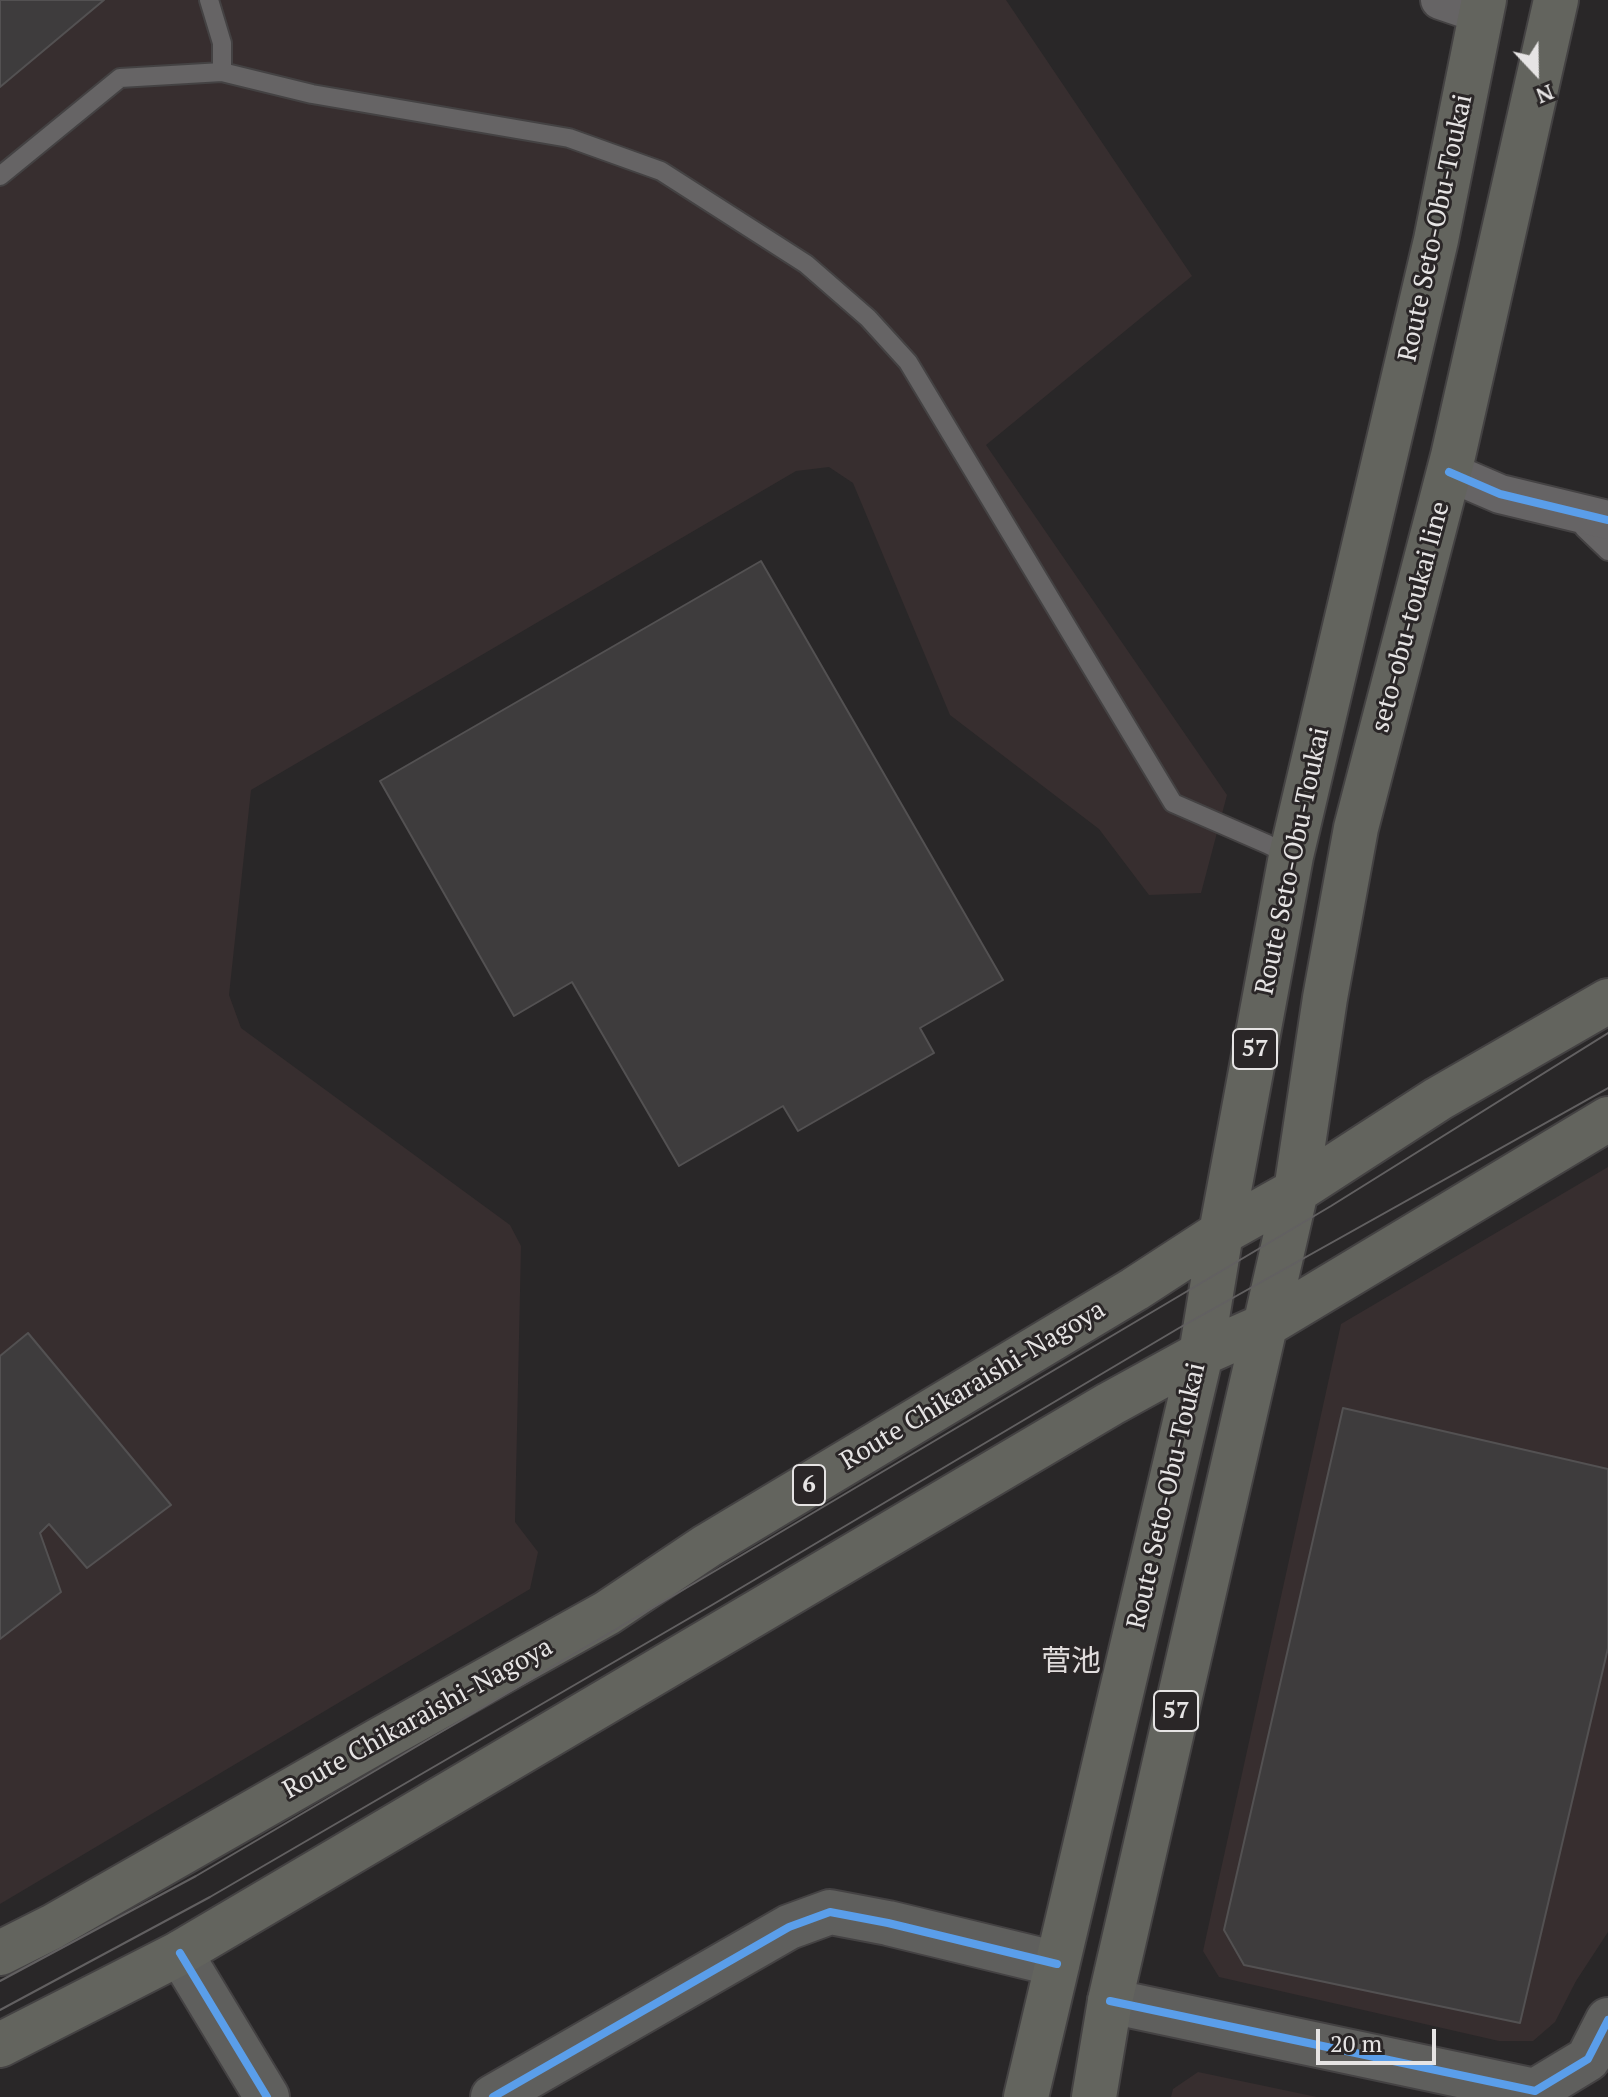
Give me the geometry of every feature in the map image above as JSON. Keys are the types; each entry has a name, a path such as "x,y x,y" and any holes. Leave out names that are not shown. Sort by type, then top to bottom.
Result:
{"main road":[{"name":"seto-obu-toukai line","path":"1296,1191 1325,998 1356,828 1449,472 1556,0"},
{"name":"Route Seto-Obu-Toukai","path":"1026,2097 1201,1354 1291,856 1436,240 1482,7"},
{"name":"Route Chikaraishi-Nagoya","path":"0,1953 52,1927 607,1613 707,1546 1122,1297 1221,1233 1296,1191 1438,1099 1608,1001"},
{"path":"0,2045 180,1953 1110,1404 1201,1354 1264,1326 1608,1119"},
{"name":"57","path":"1094,2097 1110,2001 1296,1191"}],"street":[{"path":"1440,0 1482,7"},
{"path":"1449,472 1500,494 1608,520"},
{"path":"493,2097 789,1927 830,1912 1057,1964"},
{"path":"180,1953 267,2097"},
{"path":"1110,2001 1535,2091 1588,2059 1608,2020"}],"lane":[{"path":"209,0 222,43 222,72"},
{"path":"0,176 120,78 222,72 312,94 569,138 661,171 806,264 868,318 908,362 1173,803 1291,856"},
{"path":"1608,527 1584,528 1608,551"}],"shaded area":[{"path":"0,0 1006,0 1192,276 986,445 1227,795 1201,893 1149,895 1099,829 950,715 853,483 829,467 796,471 251,790 229,995 241,1028 510,1225 521,1246 515,1522 538,1552 530,1589 0,1904"},
{"path":"1608,1167 1608,1932 1576,1981 1555,2022 1533,2041 1499,2041 1219,1977 1203,1951 1341,1324"},
{"path":"1198,2072 1317,2097 1171,2097 1173,2089"}],"building":[{"path":"0,0 104,0 0,87"},
{"path":"761,561 1003,980 920,1028 934,1053 798,1131 783,1106 679,1166 572,982 514,1016 380,781"},
{"path":"28,1333 171,1505 87,1568 49,1524 40,1533 61,1592 0,1639 0,1356"},
{"path":"1343,1408 1608,1469 1608,1648 1520,2023 1244,1965 1224,1930"}],"tram line":[{"path":"0,1981 196,1876 693,1584 1331,1206 1608,1033"},
{"path":"0,2010 210,1897 1179,1328 1608,1088"}],"cycle path":[{"path":"1449,472 1500,494 1608,520"},
{"path":"493,2097 789,1927 830,1912 1057,1964"},
{"path":"180,1953 267,2097"},
{"path":"1110,2001 1535,2091 1588,2059 1608,2020"}],"district":[{"name":"菅池","path":"1071,1662"}]}
